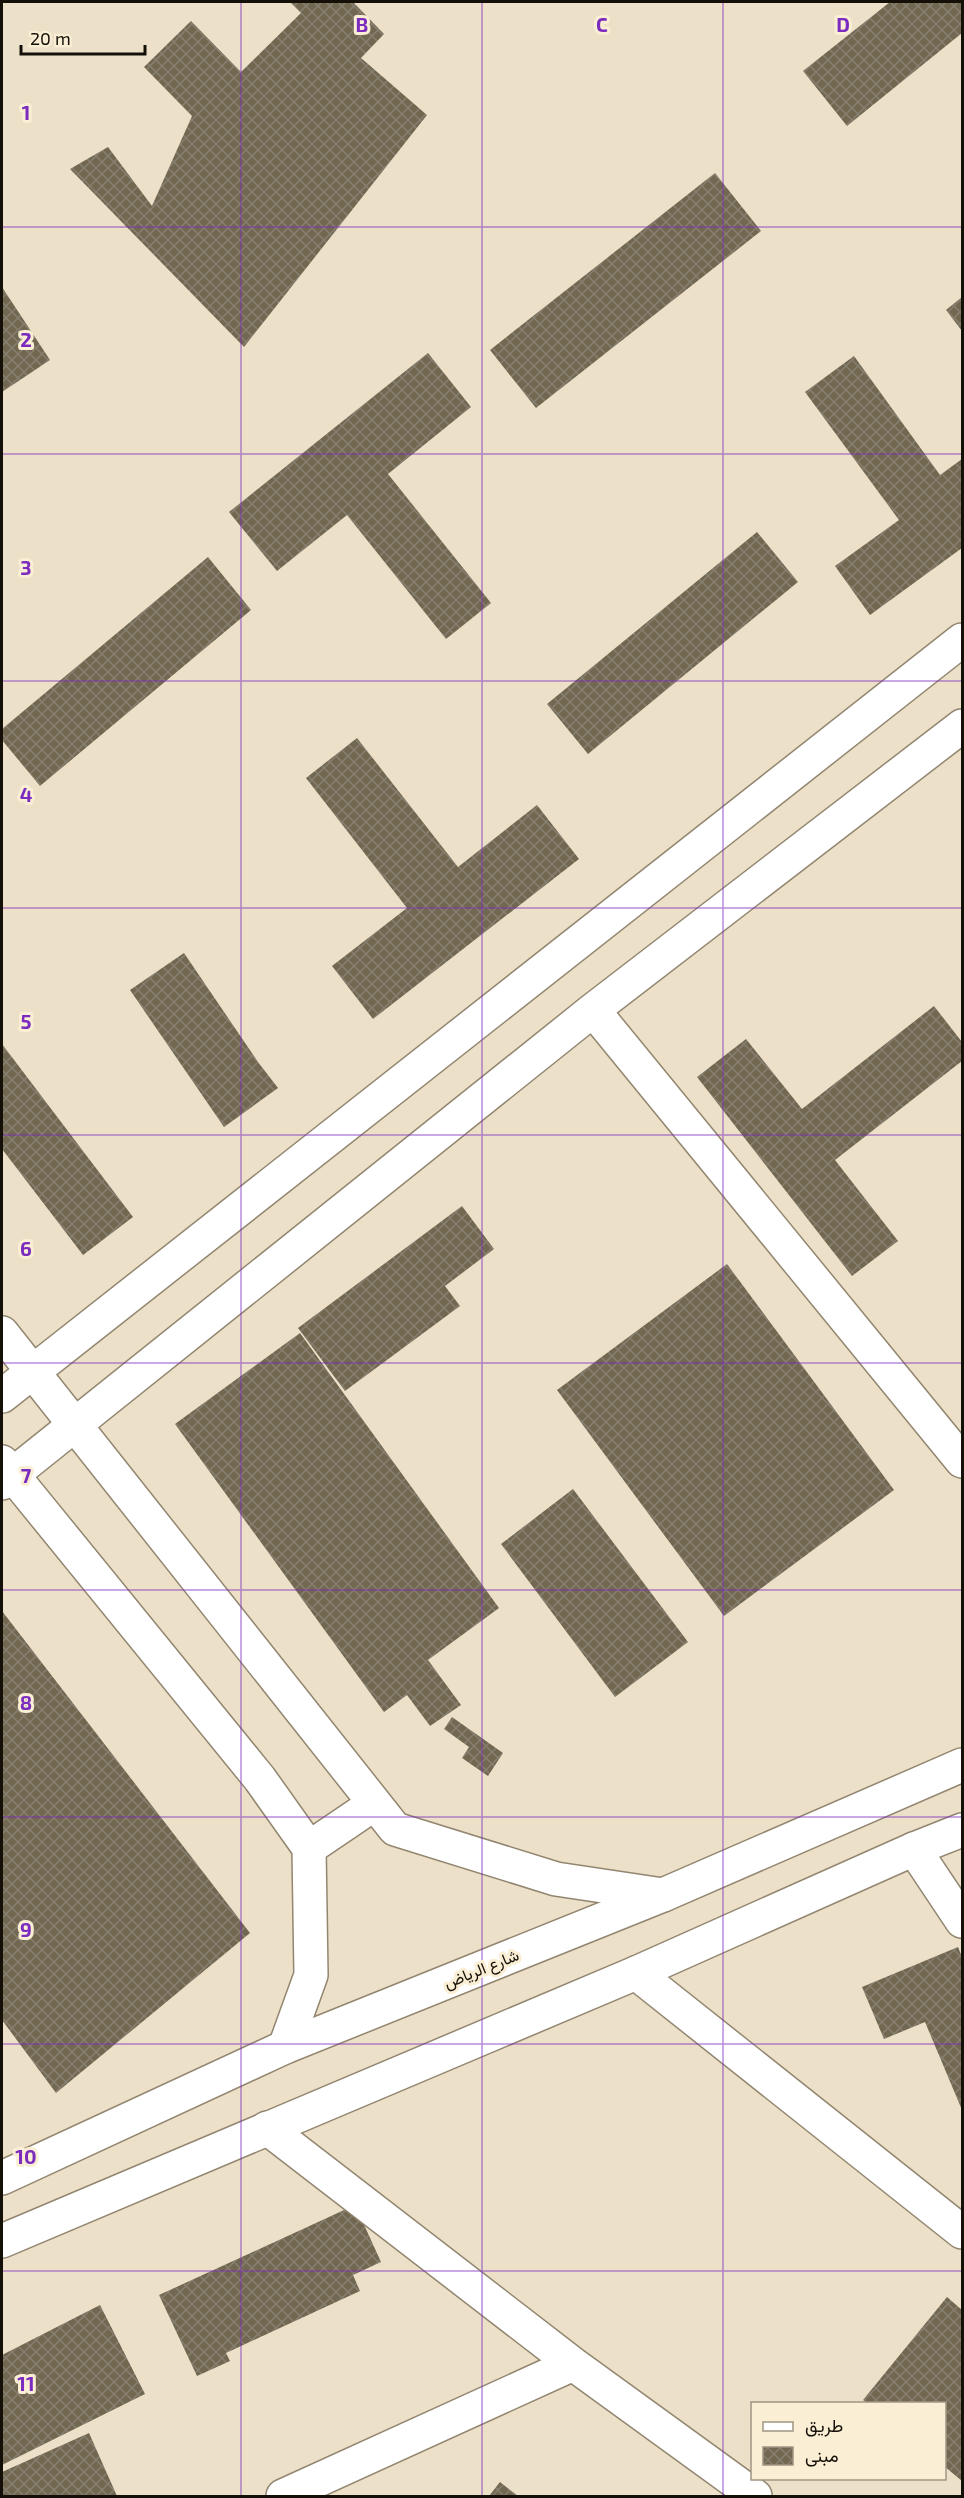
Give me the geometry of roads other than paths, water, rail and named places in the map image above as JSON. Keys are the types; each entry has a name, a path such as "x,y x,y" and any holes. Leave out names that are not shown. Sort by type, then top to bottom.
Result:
{"street":[{"path":"2,1396 963,640"},
{"path":"285,2047 311,1975 309,1848 260,1779 5,1474 75,1424 593,1010 963,726"},
{"path":"593,1010 963,1461"},
{"path":"2,1333 395,1829 556,1879 663,1895"},
{"name":"شارع الرياض","path":"2,2178 285,2047 663,1895 963,1765"},
{"path":"309,1848 375,1804"},
{"path":"2,2241 636,1973 914,1849 963,1830"},
{"path":"914,1849 963,1921"},
{"path":"636,1973 963,2232"},
{"path":"267,2128 573,2364 755,2496"},
{"path":"283,2496 573,2364"}]}
